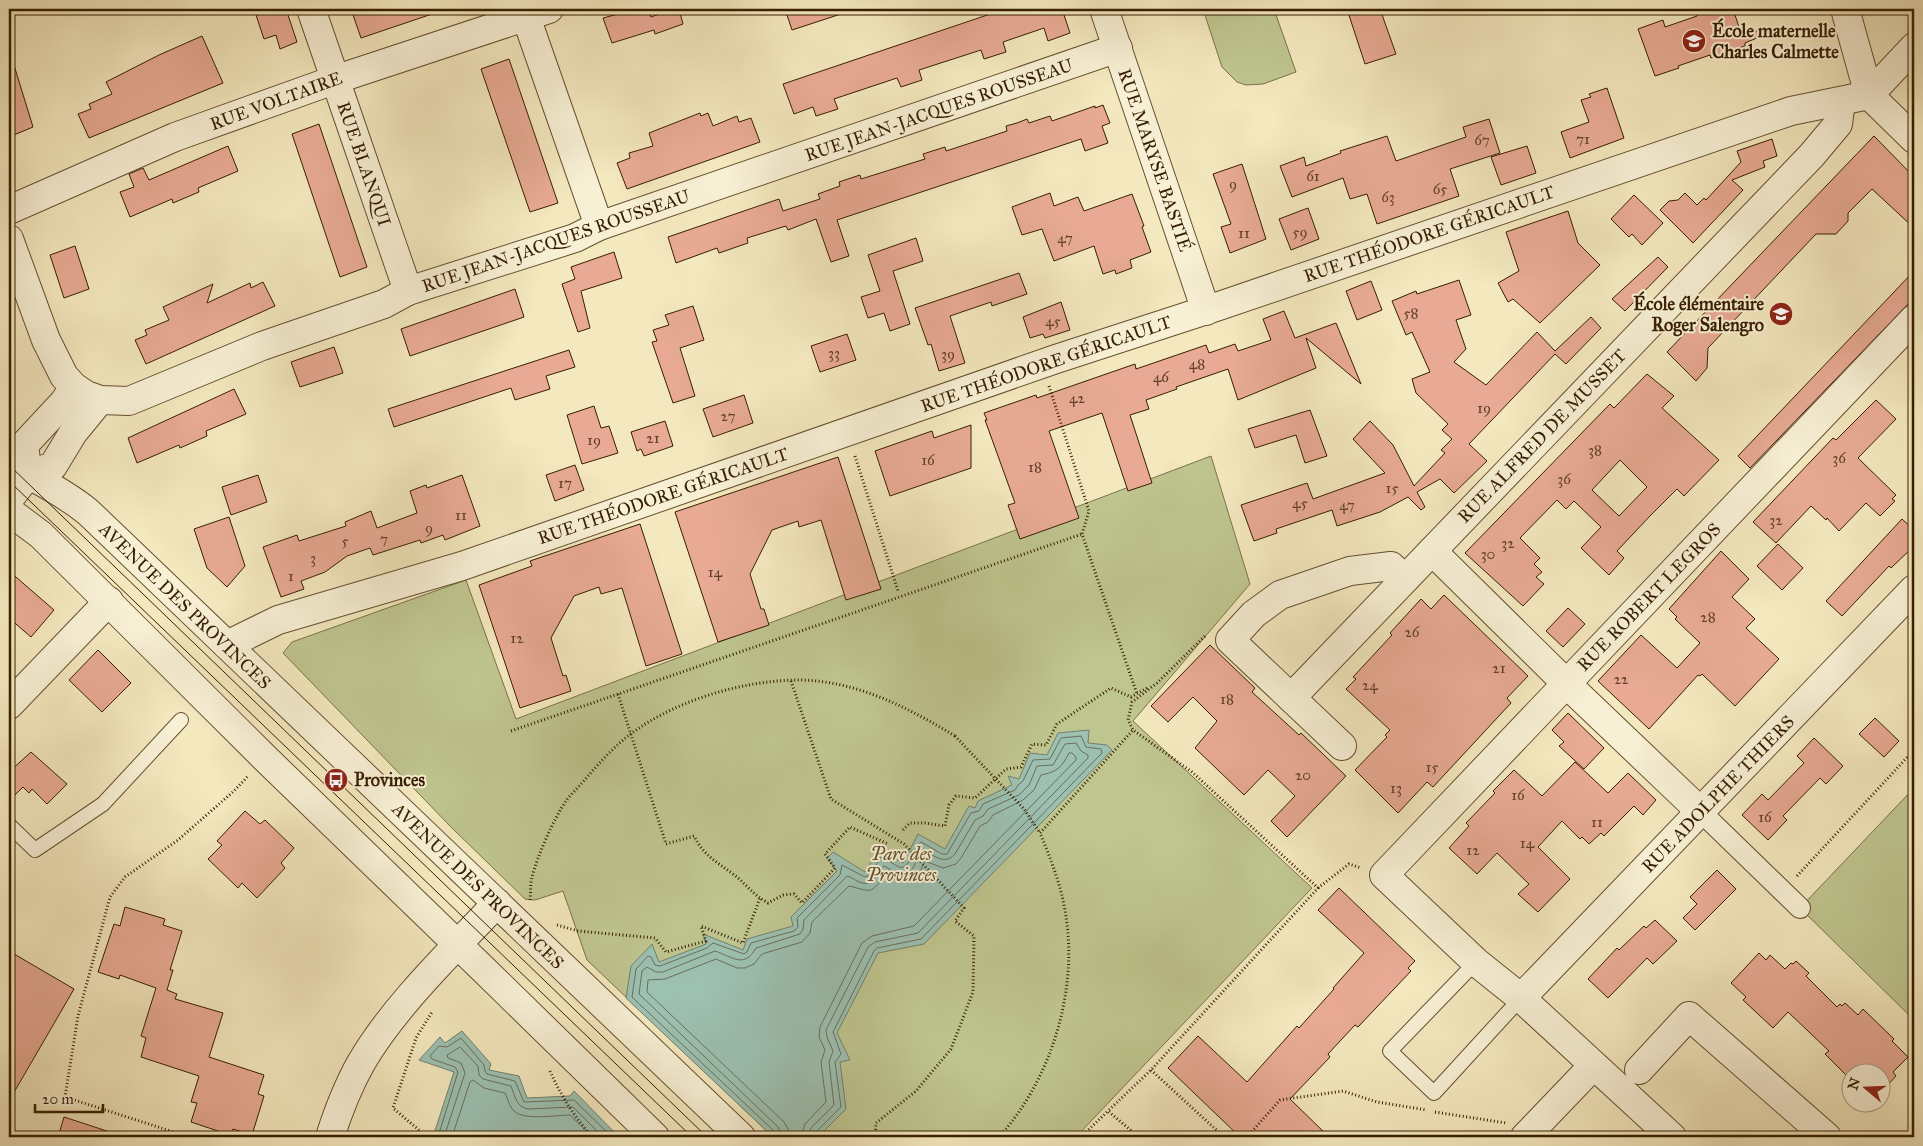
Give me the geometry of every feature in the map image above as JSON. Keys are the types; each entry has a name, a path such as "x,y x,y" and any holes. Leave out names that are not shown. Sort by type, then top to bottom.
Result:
{"street":[{"name":"RUE BLANQUI","path":"311,9 408,291"},
{"name":"RUE MARYSE BASTIÉ","path":"1104,9 1206,311"},
{"path":"1844,9 1869,95 1914,139"},
{"name":"RUE VOLTAIRE","path":"9,210 175,137 334,80 538,13"},
{"path":"538,13 599,226"},
{"path":"1869,95 1914,47"},
{"name":"RUE JEAN-JACQUES ROUSSEAU","path":"100,400 129,401 262,346 384,304 408,291 575,238 599,226 1118,48"},
{"name":"RUE THÉODORE GÉRICAULT","path":"227,645 278,620 462,566 1056,359 1206,311 1791,111 1869,95"},
{"name":"RUE ALFRED DE MUSSET","path":"1291,698 1812,155 1838,124 1841,100"},
{"path":"9,238 46,340 64,376 74,387 86,395 100,400 73,433 53,466 18,469"},
{"name":"RUE ROBERT LEGROS","path":"1374,872 1567,684 1914,319"},
{"path":"9,499 24,446 64,402 74,387"},
{"name":"AVENUE DES PROVINCES","path":"18,469 76,501 741,1137"},
{"path":"9,511 41,535 265,758 655,1137"},
{"path":"1432,551 1800,908"},
{"path":"1342,746 1291,698 1219,636 1280,595 1350,571 1391,566 1406,579"},
{"name":"RUE ADOLPHE THIERS","path":"1521,998 1914,590"},
{"path":"9,705 109,601"},
{"path":"1374,872 1476,962 1521,998 1672,1137"},
{"path":"330,1137 338,1113 361,1063 393,1017 497,903"},
{"path":"1639,1070 1689,1016 1827,1137"},
{"path":"1525,1137 1593,1066"}],"lane":[{"path":"9,825 34,850 103,804 181,720"},
{"path":"1476,962 1390,1051 1434,1093 1521,998"}],"path":[{"path":"1048,386 1089,511 1082,534 1137,694"},
{"path":"855,456 898,591"},
{"path":"511,731 1082,534"},
{"path":"1219,636 1198,645 1157,683 1132,702 1128,720 1133,730 1192,772 1318,888"},
{"path":"535,906 530,900 533,872 566,801 596,766 630,736 660,716 700,698 745,686 800,680 852,687 874,694 908,709 955,736 1024,809 1040,832 1061,891 1069,946 1068,976 1063,1003 1045,1063 1033,1090 1008,1127 998,1137"},
{"path":"791,681 831,799 904,844 964,908 955,921 974,936 973,992 951,1049 916,1091 876,1123 875,1137"},
{"path":"902,830 910,823 945,826 949,805 956,796 975,798 1006,769 1021,766 1032,744 1046,745 1057,724 1111,688 1131,697 1157,683"},
{"path":"618,694 666,844 694,836 704,852 716,863 734,874 751,891 768,903 782,895 794,894 802,904 835,868 825,854 850,827 888,844"},
{"path":"1040,832 1133,730"},
{"path":"1782,891 1914,750"},
{"path":"189,1137 65,1097 78,1016 110,897 125,877 178,840 234,791 265,758"},
{"path":"1081,1137 1151,1070 1318,888 1349,864 1374,872"},
{"path":"529,934 542,921 578,931 655,938 666,952 706,941 701,926 743,943 760,898"},
{"path":"427,1137 393,1108 416,1038 436,1004"},
{"path":"1151,1070 1224,1137"},
{"path":"560,1094 592,1137"},
{"path":"1108,1111 1134,1133 1129,1137"}],"green space":[{"path":"1203,9 1274,9 1296,72 1263,84 1246,85 1237,82 1222,67"},
{"name":"Parc des Provinces","path":"1211,456 1250,584 1133,721 1312,888 1076,1137 773,1137 587,960 563,891 535,900 525,899 451,827 283,653 292,642 466,580 516,719"},
{"path":"1914,788 1914,1020 1800,908"}],"water":[{"path":"1089,730 1088,743 1107,745 1112,750 924,944 878,953 837,1033 850,1060 840,1062 846,1109 818,1137 773,1137 626,998 631,966 652,944 659,962 706,944 703,934 743,950 747,939 793,926 791,917 837,871 827,858 833,852 865,872 879,849 903,863 918,834 945,849 969,806 975,808 978,801 1012,785 1008,776 1019,779 1030,753 1047,755 1058,733"},
{"path":"462,1031 491,1064 489,1070 519,1076 527,1098 570,1096 574,1091 619,1137 433,1137 454,1072 419,1060 440,1037 445,1043"}],"building":[{"path":"254,9 286,9 297,42 280,49 276,35 264,39"},
{"path":"351,9 437,9 438,12 361,38"},
{"path":"616,9 648,9 651,17 673,9 679,9 683,24 655,34 654,30 612,43 603,18 618,14"},
{"path":"785,9 847,9 847,12 792,30"},
{"path":"1005,9 1062,9 1070,33 1048,41 1044,28 1003,42 1006,52 984,59 981,50 919,70 922,80 901,87 897,78 834,99 838,109 816,116 813,107 794,114 783,84"},
{"path":"1347,9 1380,9 1396,54 1365,64"},
{"path":"1695,9 1733,9 1740,30 1771,32 1745,43 1745,46 1737,50 1711,58 1710,55 1655,76 1638,29 1663,20 1665,27 1697,16"},
{"path":"202,36 223,83 89,138 78,114 91,109 89,104 112,94 106,82"},
{"path":"509,59 558,203 530,212 481,69"},
{"path":"13,62 33,127 9,137 9,63"},
{"path":"1607,88 1624,138 1570,158 1561,132 1589,122 1581,100 1591,97 1589,94"},
{"path":"1103,105 1110,123 1102,126 1108,143 1085,151 1081,139 837,220 849,256 831,262 816,219 788,230 786,226 747,238 748,243 719,253 717,248 676,263 668,237 779,199 783,211 820,199 818,194 840,186 839,182 860,175 861,179 925,159 923,154 945,147 946,151 1007,131 1006,126 1027,119 1029,123 1050,116 1052,121"},
{"path":"700,113 701,116 708,113 713,126 737,116 739,122 751,118 760,142 627,189 617,163 630,158 629,153 653,146 649,133"},
{"path":"1489,119 1500,153 1450,169 1459,196 1377,224 1367,194 1350,199 1343,178 1292,197 1280,166 1304,157 1306,166 1341,153 1340,151 1387,136 1396,161 1466,137 1463,127"},
{"path":"319,124 367,267 340,277 292,134"},
{"path":"1874,136 1914,177 1914,228 1872,189 1848,213 1848,221 1836,234 1816,234 1708,348 1707,368 1696,381 1667,352"},
{"path":"1772,139 1777,156 1763,161 1765,167 1732,180 1743,190 1693,243 1660,210 1669,201 1678,200 1685,193 1697,205 1704,198 1706,200 1741,162 1737,151"},
{"path":"228,146 238,171 198,188 199,192 173,203 172,199 130,217 120,192 134,187 129,174 143,168 149,180"},
{"path":"1527,146 1536,173 1501,185 1491,157"},
{"path":"1242,164 1266,239 1230,253 1221,227 1231,224 1213,174"},
{"path":"1050,193 1054,206 1078,197 1084,211 1132,194 1151,252 1130,260 1132,268 1116,274 1115,270 1103,274 1094,246 1054,261 1042,229 1022,235 1012,207"},
{"path":"1634,195 1663,223 1642,245 1632,234 1629,237 1611,219"},
{"path":"1308,208 1319,239 1291,250 1279,219"},
{"path":"1568,211 1578,243 1600,265 1540,323 1513,299 1508,302 1498,283 1519,271 1506,232"},
{"path":"916,238 923,261 893,271 910,324 890,331 884,313 868,318 861,297 880,291 868,255"},
{"path":"75,246 89,289 64,298 50,255"},
{"path":"614,252 622,278 581,291 590,328 578,332 562,284 575,279 571,267"},
{"path":"1658,257 1668,267 1625,311 1612,299"},
{"path":"1914,271 1914,298 1750,468 1738,456"},
{"path":"1019,273 1027,294 992,306 991,302 950,316 965,363 939,371 931,344 928,345 915,308"},
{"path":"1459,280 1471,315 1456,320 1466,349 1454,362 1486,385 1537,332 1555,351 1591,317 1601,328 1566,364 1555,354 1469,444 1487,461 1454,493 1440,479 1417,492 1425,507 1421,510 1408,497 1380,512 1337,526 1332,510 1276,529 1277,533 1254,541 1241,505 1307,483 1313,499 1385,473 1353,439 1370,421 1393,445 1414,486 1445,453 1441,450 1452,439 1442,430 1448,424 1416,393 1412,379 1430,372 1412,332 1406,335 1392,301 1416,291 1417,294"},
{"path":"1371,281 1382,310 1357,320 1346,291"},
{"path":"263,282 275,306 146,364 135,340 147,335 145,330 169,320 163,307 213,284 207,303 250,283 251,288"},
{"path":"515,289 524,317 410,356 401,329"},
{"path":"1061,302 1070,330 1045,338 1043,334 1030,338 1023,317"},
{"path":"693,306 704,340 680,348 695,396 673,403 652,342 657,341 653,330 669,325 665,315"},
{"path":"1284,311 1295,338 1336,323 1361,384 1306,338 1316,368 1238,400 1228,369 1176,387 1177,389 1146,400 1149,409 1130,415 1152,483 1128,491 1102,413 1049,431 1079,518 1020,539 1008,505 1015,503 984,413 1036,395 1037,398 1135,364 1136,369 1206,345 1209,353 1235,344 1238,351 1271,340 1263,319"},
{"path":"847,334 856,360 820,372 811,346"},
{"path":"334,347 343,373 300,387 291,362"},
{"path":"569,350 575,367 546,376 550,389 515,400 511,388 394,427 388,409"},
{"path":"1647,374 1674,396 1662,408 1719,460 1684,496 1677,489 1649,517 1617,551 1624,558 1609,575 1581,548 1601,527 1574,501 1566,509 1557,500 1520,538 1540,558 1534,564 1542,572 1536,577 1544,584 1523,606 1465,553 1610,404 1614,408","holes":["1620,460 1647,487 1619,516 1592,490"]},
{"path":"234,389 246,414 206,431 207,436 180,448 179,445 137,463 128,438"},
{"path":"744,395 753,423 713,437 703,409"},
{"path":"1876,400 1896,419 1858,458 1896,495 1892,499 1895,501 1880,516 1866,503 1839,531 1827,518 1826,520 1811,506 1776,543 1753,522 1833,438 1836,440"},
{"path":"594,406 601,428 609,426 618,453 582,464 567,415"},
{"path":"1310,410 1327,456 1305,463 1296,435 1255,448 1248,429"},
{"path":"665,421 673,446 644,456 641,449 637,451 631,432"},
{"path":"971,425 971,468 890,496 875,451 932,431 934,438"},
{"path":"838,457 881,589 846,600 821,520 799,527 798,521 772,530 750,574 761,609 764,609 769,625 718,642 675,512"},
{"path":"575,465 584,490 555,501 546,475"},
{"path":"258,475 267,502 231,515 222,487"},
{"path":"462,475 480,526 445,540 443,535 421,543 420,540 373,555 370,548 347,556 325,572 301,581 304,589 281,597 263,547 297,535 299,541 346,526 345,522 371,511 377,528 417,513 410,491 426,485 427,488"},
{"path":"229,517 245,566 227,587 207,568 194,529"},
{"path":"1902,519 1914,530 1914,546 1891,568 1889,566 1842,616 1826,601"},
{"path":"640,524 682,654 646,666 622,588 601,594 599,587 574,596 551,638 563,676 566,675 571,691 520,708 479,585 532,566 530,561"},
{"path":"1778,544 1803,568 1782,590 1757,566"},
{"path":"1721,551 1749,579 1732,597 1755,619 1746,628 1779,659 1735,706 1702,674 1698,675 1649,729 1598,681 1641,635 1677,668 1700,643 1675,619 1677,617 1669,609"},
{"path":"9,571 54,610 31,637 9,618"},
{"path":"1444,595 1528,676 1507,698 1511,703 1433,787 1427,782 1398,813 1355,770 1387,737 1385,735 1390,730 1346,689 1356,679 1353,677 1392,635 1390,633 1421,599 1431,609"},
{"path":"1568,608 1585,624 1563,647 1546,631"},
{"path":"1210,645 1255,688 1252,692 1299,735 1301,733 1346,776 1287,837 1271,821 1295,796 1268,770 1244,795 1195,748 1217,721 1193,697 1168,722 1151,706"},
{"path":"98,650 131,683 102,712 69,680"},
{"path":"1568,713 1604,748 1584,769 1559,746 1564,742 1552,730"},
{"path":"1875,718 1899,741 1884,757 1859,734"},
{"path":"1814,738 1843,766 1826,784 1820,778 1783,816 1787,820 1768,840 1742,815 1762,794 1768,800 1804,763 1797,756"},
{"path":"31,752 67,784 47,804 32,789 29,793 23,787 9,801 9,772"},
{"path":"1575,762 1608,793 1628,773 1656,800 1643,815 1634,806 1604,836 1601,833 1589,844 1582,837 1580,839 1562,821 1538,847 1570,879 1538,912 1518,894 1529,884 1497,853 1477,874 1449,848 1469,826 1466,823 1514,770 1542,796"},
{"path":"245,811 260,824 265,820 294,848 281,863 285,868 257,898 242,883 238,888 208,859 222,845 217,841"},
{"path":"1717,870 1736,889 1695,930 1683,918 1697,904 1690,897"},
{"path":"1339,888 1415,961 1408,968 1411,971 1358,1027 1355,1025 1328,1054 1330,1057 1290,1099 1329,1137 1240,1137 1168,1068 1198,1036 1247,1082 1297,1026 1299,1028 1364,953 1318,910"},
{"path":"125,907 165,919 163,925 182,931 170,970 173,970 167,990 177,994 175,999 223,1013 209,1057 264,1075 258,1094 264,1096 252,1135 233,1129 230,1135 191,1122 197,1103 191,1102 199,1076 141,1057 146,1038 141,1036 156,988 120,975 119,979 98,972 114,924 120,926"},
{"path":"1655,920 1677,941 1653,964 1647,958 1608,998 1588,979 1617,948 1619,950 1644,926 1646,928"},
{"path":"9,951 74,989 9,1101"},
{"path":"1759,953 1766,960 1770,955 1785,969 1796,961 1809,973 1806,976 1837,1007 1845,1003 1858,1015 1863,1009 1894,1039 1892,1041 1908,1057 1893,1072 1896,1076 1890,1082 1890,1064 1840,1064 1840,1069 1825,1054 1829,1051 1788,1012 1773,1028 1743,1000 1746,997 1731,983"},
{"path":"64,1117 116,1134 115,1137 58,1137"}],"tram line":[{"path":"9,465 707,1137"},
{"path":"9,481 692,1137"}],"place":[{"name":"École maternelle Charles Calmette","path":"1694,41"},
{"name":"École élémentaire Roger Salengro","path":"1781,314"},
{"name":"Provinces","path":"336,780"}]}
